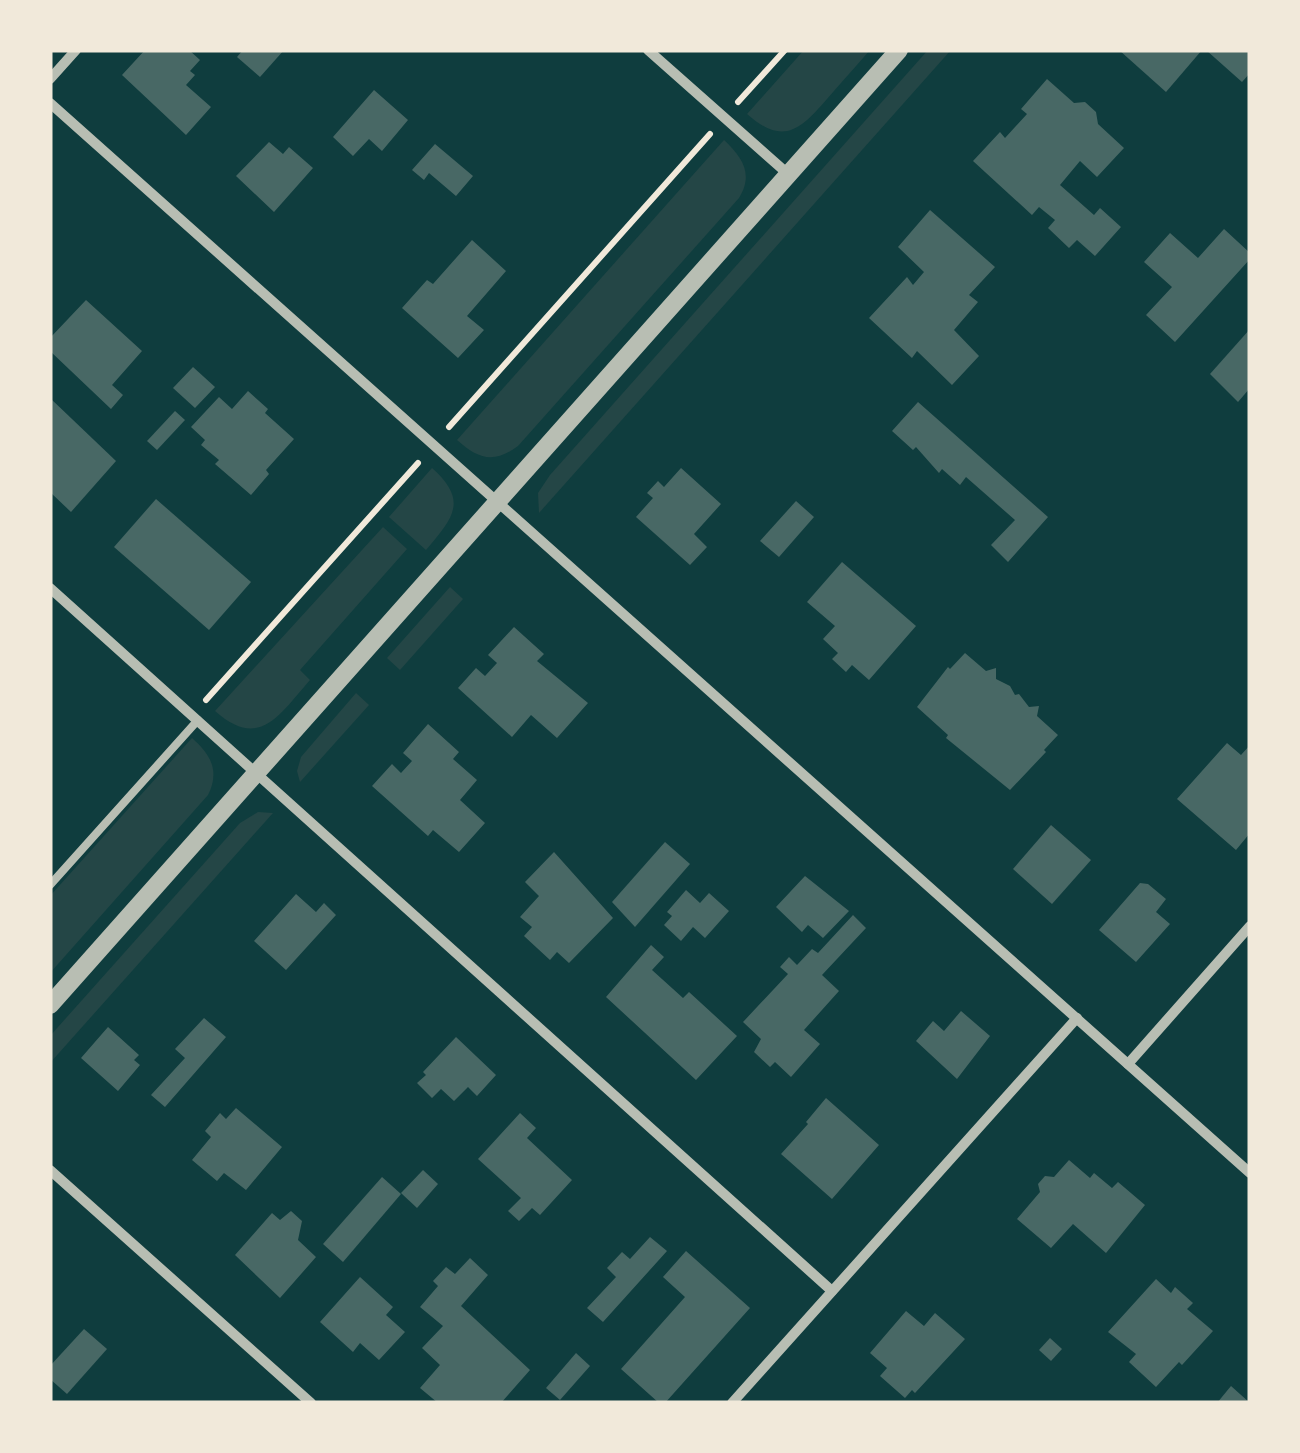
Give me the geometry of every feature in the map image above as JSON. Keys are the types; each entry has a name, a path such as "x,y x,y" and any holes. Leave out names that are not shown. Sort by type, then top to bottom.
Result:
{"street":[{"path":"50,79 76,50"},
{"path":"648,50 788,174"},
{"path":"50,1005 899,50"},
{"path":"50,103 1250,1173"},
{"path":"50,588 832,1291"},
{"path":"1128,1064 1250,926"},
{"path":"732,1403 1077,1018"},
{"path":"50,1170 311,1403"}],"lane":[{"path":"50,885 198,720"}],"path":[{"path":"198,720 205,702 785,50"}],"shaded area":[{"path":"804,50 870,50 808,119 790,130 771,130 747,114"},
{"path":"928,50 951,50 539,513 538,493 550,475"},
{"path":"724,140 744,166 746,181 739,198 518,446 486,457 457,440"},
{"path":"432,468 450,490 453,509 426,550 389,517"},
{"path":"383,527 407,549 300,670 310,680 289,705 257,728 231,723 215,711"},
{"path":"450,587 463,599 400,670 387,658"},
{"path":"356,693 369,705 300,782 297,771 301,757"},
{"path":"192,738 212,764 208,795 50,973 50,896"},
{"path":"258,812 273,813 50,1063 50,1036 240,823"}],"building":[{"path":"145,50 189,50 200,60 190,71 195,75 186,85 211,107 186,135 122,75"},
{"path":"243,50 284,50 260,77 237,57"},
{"path":"1119,50 1202,50 1166,92"},
{"path":"1206,50 1250,50 1250,73 1242,82"},
{"path":"1047,79 1074,103 1085,102 1096,112 1098,124 1124,148 1097,177 1080,161 1060,185 1094,215 1100,208 1121,227 1095,256 1077,240 1069,248 1048,228 1055,220 1039,207 1032,215 973,161 1000,132 1005,138 1027,114 1021,109"},
{"path":"374,90 408,120 382,151 369,139 353,156 333,137"},
{"path":"269,142 283,154 289,147 313,168 274,212 236,176"},
{"path":"435,144 473,176 456,196 429,173 424,180 412,170"},
{"path":"930,210 995,267 969,295 978,302 954,330 979,356 952,385 917,351 912,358 869,318 907,277 913,285 924,272 898,247"},
{"path":"1224,229 1250,253 1250,259 1175,342 1146,315 1172,287 1144,262 1170,233 1198,258"},
{"path":"472,240 506,271 467,316 484,330 458,358 402,308 427,280 433,284"},
{"path":"86,300 142,351 112,385 123,395 111,409 50,351 50,338"},
{"path":"1250,329 1250,388 1238,402 1210,374"},
{"path":"193,367 215,387 195,408 173,388"},
{"path":"248,391 294,439 266,470 269,474 251,495 215,464 219,460 201,445 205,440 191,427 219,397 232,409"},
{"path":"50,398 116,461 71,512 50,492"},
{"path":"918,402 1048,517 1008,562 991,545 1015,520 966,477 960,485 942,469 939,473 916,447 913,450 892,431"},
{"path":"175,411 185,420 157,450 147,441"},
{"path":"681,468 721,504 694,534 707,547 690,565 636,517 653,498 647,493 658,481 664,487"},
{"path":"156,499 251,582 209,630 114,547"},
{"path":"796,501 814,517 779,557 760,541"},
{"path":"842,562 916,626 869,680 852,665 846,672 832,659 838,653 823,639 835,626 807,602"},
{"path":"514,627 544,654 537,661 588,703 557,738 531,715 512,737 458,688 476,668 485,676 497,663 488,655"},
{"path":"965,653 986,671 996,668 996,679 1010,686 1029,707 1039,706 1037,716 1058,735 1010,790 946,738 948,735 917,707 948,667"},
{"path":"428,724 459,752 453,759 477,780 460,800 485,823 459,852 433,830 428,836 372,786 392,764 401,773 412,761 403,753"},
{"path":"1227,743 1241,755 1250,745 1250,833 1236,850 1177,799"},
{"path":"1051,825 1091,860 1052,904 1013,869"},
{"path":"665,842 690,864 635,927 612,902"},
{"path":"554,852 613,918 569,963 557,952 550,960 524,936 532,927 520,917 539,896 525,882"},
{"path":"805,876 849,911 823,938 808,925 802,932 776,907"},
{"path":"1140,883 1148,884 1166,899 1156,912 1170,924 1136,962 1099,930"},
{"path":"686,890 700,903 709,893 729,911 705,938 693,927 681,941 664,925 672,916 667,912"},
{"path":"296,894 316,912 324,903 336,915 286,970 254,941"},
{"path":"853,915 866,928 822,975 839,991 804,1030 820,1044 791,1077 775,1062 770,1067 754,1052 761,1039 743,1022 788,974 780,967 789,957 797,965 812,949 818,953"},
{"path":"651,945 664,957 652,970 683,998 689,992 737,1036 696,1080 606,997"},
{"path":"961,1011 990,1036 957,1079 916,1041 933,1021 944,1031"},
{"path":"204,1018 226,1037 165,1107 151,1095 185,1058 175,1049"},
{"path":"108,1027 139,1055 134,1060 140,1065 118,1091 81,1058"},
{"path":"456,1037 496,1075 477,1096 468,1087 454,1101 441,1089 432,1098 417,1083"},
{"path":"826,1098 879,1145 832,1199 781,1154"},
{"path":"236,1108 282,1147 246,1190 224,1173 217,1181 192,1160 211,1137 205,1131 220,1113 226,1119"},
{"path":"520,1113 536,1128 527,1138 572,1180 540,1215 532,1208 519,1221 508,1211 521,1198 478,1159"},
{"path":"1069,1160 1090,1178 1094,1173 1112,1188 1118,1182 1145,1205 1106,1253 1073,1224 1051,1248 1017,1219 1040,1192 1038,1184 1045,1176 1054,1177"},
{"path":"423,1170 438,1184 417,1208 401,1193"},
{"path":"382,1177 401,1194 343,1262 323,1244"},
{"path":"291,1211 302,1221 298,1240 316,1257 280,1298 235,1255 272,1213 280,1220"},
{"path":"650,1237 667,1251 603,1322 587,1308 616,1277 607,1268 622,1252 630,1259"},
{"path":"686,1251 750,1308 665,1403 659,1403 621,1369 685,1297 663,1277"},
{"path":"470,1258 488,1275 461,1306 530,1370 501,1403 438,1403 420,1388 440,1365 422,1348 443,1326 420,1307 438,1286 433,1281 446,1267 455,1274"},
{"path":"360,1277 393,1307 386,1315 405,1332 379,1360 360,1343 353,1352 320,1322"},
{"path":"1156,1279 1171,1293 1175,1287 1193,1303 1187,1309 1213,1331 1156,1387 1129,1362 1136,1354 1108,1332"},
{"path":"906,1311 924,1326 935,1313 965,1339 915,1393 912,1390 905,1398 880,1376 887,1368 870,1353"},
{"path":"84,1329 107,1349 67,1394 50,1379 50,1366"},
{"path":"1050,1338 1062,1349 1051,1361 1039,1350"},
{"path":"576,1353 590,1366 560,1400 546,1388"},
{"path":"1231,1386 1250,1403 1217,1403"}]}
